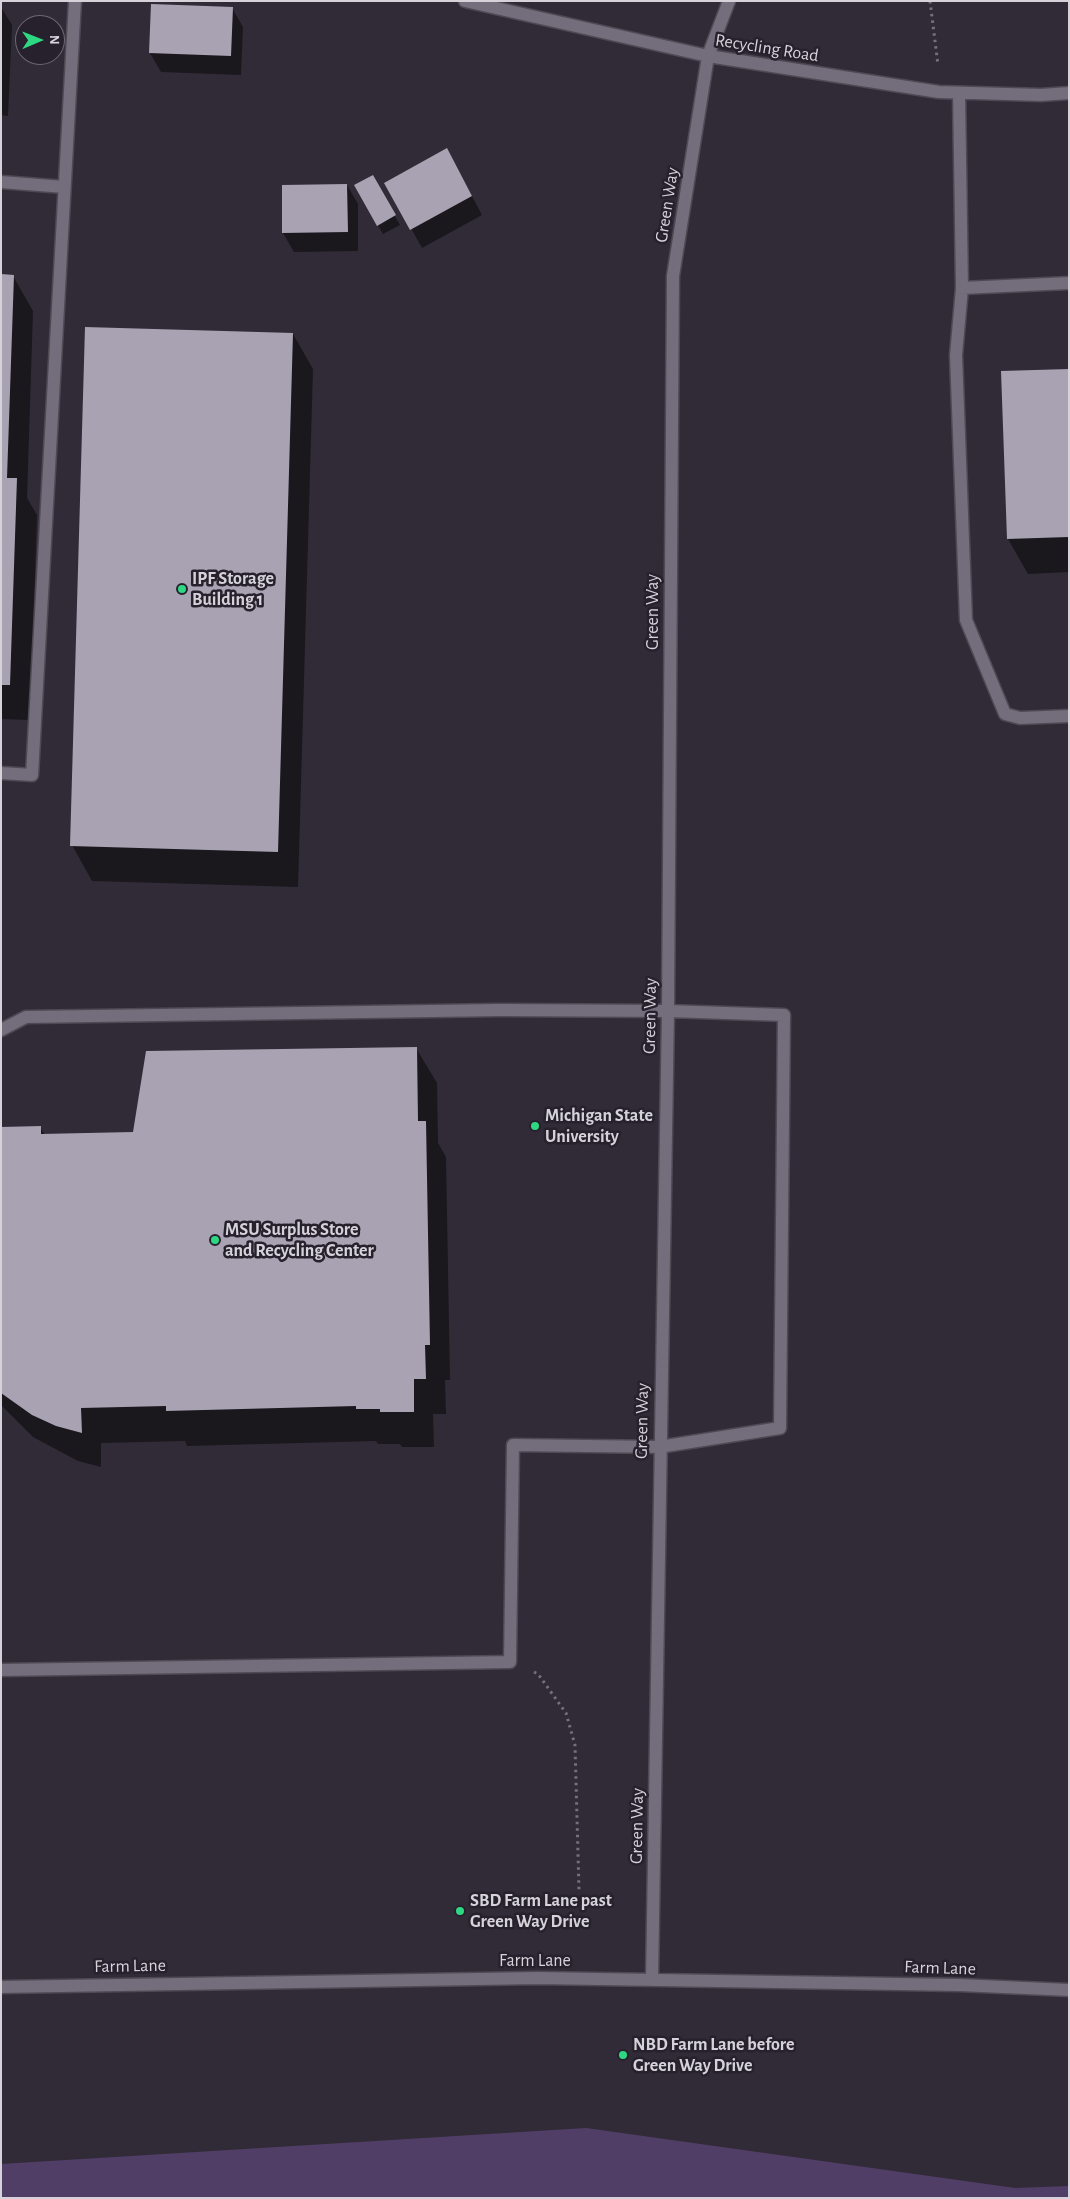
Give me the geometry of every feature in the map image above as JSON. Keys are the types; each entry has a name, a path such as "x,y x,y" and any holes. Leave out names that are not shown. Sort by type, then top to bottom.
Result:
{"street":[{"path":"1,773 32,775 75,1"},
{"name":"Recycling Road","path":"465,1 708,56 939,92 1041,95 1069,93"},
{"name":"Green Way","path":"652,1980 659,1447 668,1011 673,276 708,56 729,1"},
{"path":"959,93 962,288 956,355 966,620 1005,714 1020,718 1069,716"},
{"path":"1,182 64,187"},
{"path":"962,288 1069,283"},
{"path":"1,1030 26,1017 500,1010 668,1011 784,1015 780,1428 659,1447 513,1445 510,1662 1,1670"},
{"name":"Farm Lane","path":"1,1987 538,1978 959,1985 1069,1990"}],"path":[{"path":"930,1 939,73"},
{"path":"510,1662 538,1674 566,1714 575,1745 579,1890"}],"shaded area":[{"path":"586,2128 1015,2188 1069,2186 1069,2198 1,2198 1,2164"}],"building":[{"path":"151,4 233,7 231,56 149,53"},
{"path":"447,148 472,196 410,230 384,183"},
{"path":"373,175 396,215 377,226 354,185"},
{"path":"347,184 348,232 282,233 282,185"},
{"path":"1,274 14,275 7,478 17,478 10,685 1,685"},
{"name":"IPF Storage Building 1","path":"85,327 293,333 278,852 70,846"},
{"path":"1069,369 1069,537 1007,539 1001,371"},
{"name":"MSU Surplus Store and Recycling Center","path":"417,1047 418,1121 426,1121 430,1345 425,1345 426,1379 414,1379 414,1412 380,1412 380,1409 356,1409 356,1406 166,1411 166,1406 81,1408 82,1433 56,1426 32,1415 1,1393 1,1127 41,1126 41,1134 133,1132 146,1051"}],"place":[{"name":"IPF Storage Building 1","path":"182,589"},
{"name":"Michigan State University","path":"535,1126"},
{"name":"MSU Surplus Store and Recycling Center","path":"215,1240"},
{"name":"SBD Farm Lane past Green Way Drive","path":"460,1911"},
{"name":"NBD Farm Lane before Green Way Drive","path":"623,2055"}]}
